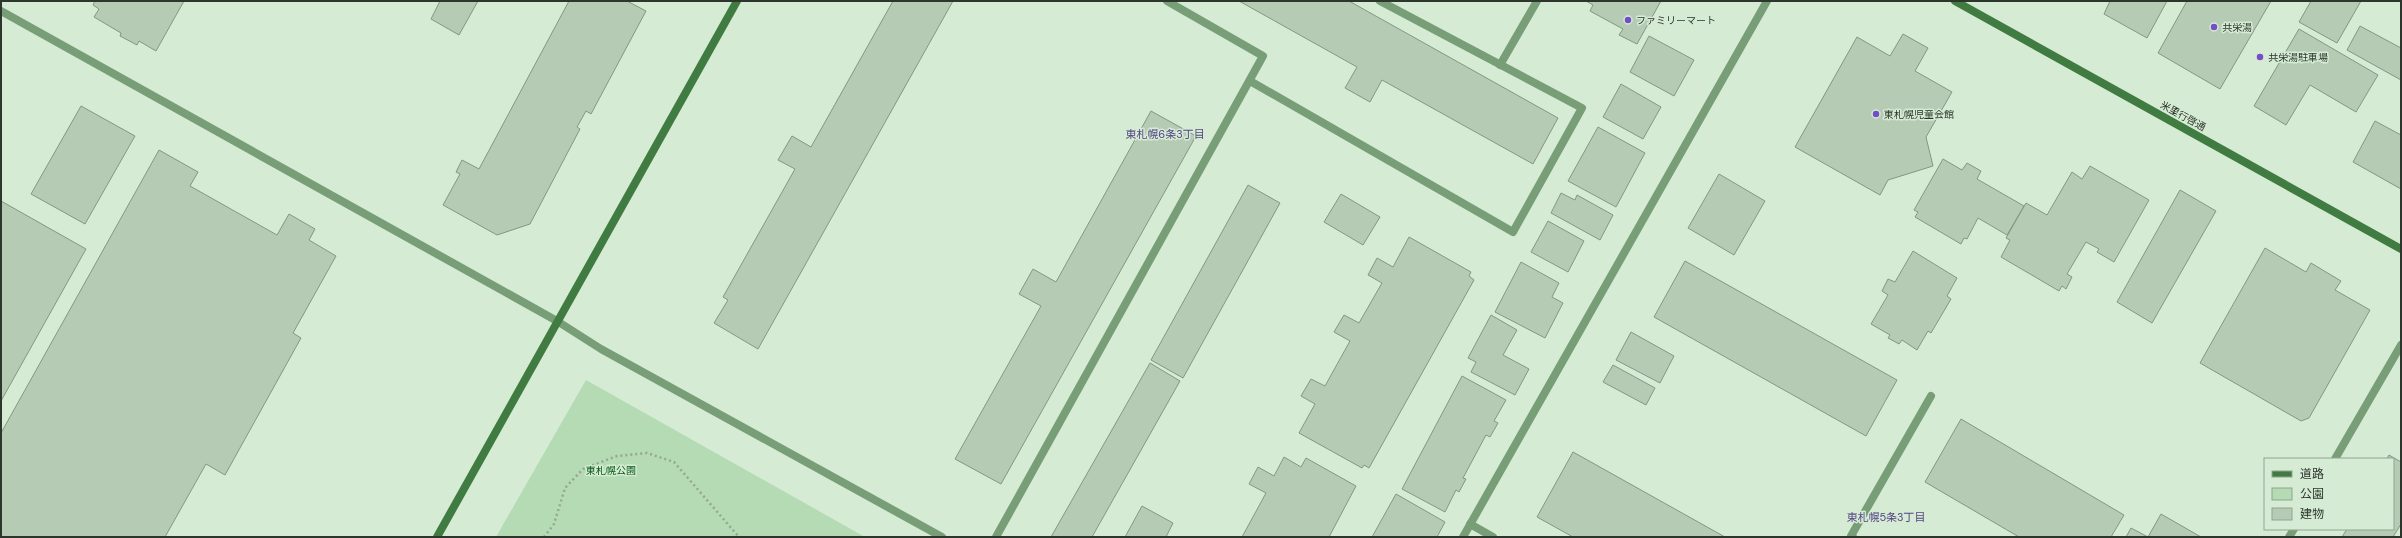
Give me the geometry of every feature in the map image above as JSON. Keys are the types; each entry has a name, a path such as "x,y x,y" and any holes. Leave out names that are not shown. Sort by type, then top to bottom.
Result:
{"street":[{"path":"436,537 738,1"},
{"path":"996,537 1263,56 1167,1"},
{"path":"1250,81 1513,232 1582,108 1380,1"},
{"path":"1500,65 1537,1"},
{"path":"1463,537 1767,1"},
{"name":"米里行啓通","path":"1955,1 2401,249"},
{"path":"1,11 557,321 602,349 942,537"},
{"path":"2335,458 2401,345"},
{"path":"1853,537 1851,536 1931,396"},
{"path":"1470,524 1493,537"}],"path":[{"path":"544,537 554,524 565,488 583,469 617,456 647,453 674,462 740,537"}],"green space":[{"name":"東札幌公園","path":"586,380 865,537 496,537"}],"building":[{"path":"95,1 184,1 156,51 139,41 137,45 120,36 121,33 94,17 99,9 93,5"},
{"path":"440,1 478,1 459,35 431,19"},
{"path":"569,1 627,1 646,11 591,114 586,111 577,127 580,129 530,224 497,235 443,205 460,174 456,172 462,160 479,169"},
{"path":"893,1 953,1 758,349 714,323 728,300 723,297 795,169 778,160 792,136 811,147"},
{"path":"1239,1 1349,1 1558,118 1533,164 1382,80 1370,102 1345,88 1357,67"},
{"name":"ファミリーマート","path":"1586,1 1661,1 1637,44 1619,35 1623,29 1590,11 1593,5"},
{"path":"2110,1 2167,1 2147,38 2104,14"},
{"name":"共栄湯","path":"2187,1 2271,1 2220,89 2158,53"},
{"path":"2311,1 2361,1 2337,43 2299,22"},
{"path":"2360,26 2401,48 2401,80 2347,50"},
{"path":"2299,29 2378,75 2356,112 2310,85 2286,125 2254,106"},
{"name":"東札幌児童会館","path":"1903,34 1928,48 1915,71 1952,92 1926,137 1933,166 1888,180 1880,195 1795,147 1857,37 1890,56"},
{"path":"1649,36 1694,60 1674,96 1630,72"},
{"path":"1621,84 1661,107 1643,139 1603,117"},
{"path":"81,106 135,136 85,224 31,194"},
{"path":"1151,111 1196,136 1001,484 955,459 1041,306 1019,294 1033,269 1056,282"},
{"path":"2375,121 2401,135 2401,189 2353,162"},
{"path":"1598,127 1645,153 1616,207 1568,181"},
{"path":"159,150 198,172 190,186 277,235 289,214 315,229 309,240 336,256 293,333 301,338 225,475 206,464 165,537 1,537 1,433"},
{"path":"1943,159 1962,170 1967,163 1981,171 1977,179 2024,206 2007,235 1978,218 1967,239 1964,238 1961,244 1915,217 1918,212 1914,210"},
{"path":"2090,166 2149,200 2114,262 2097,252 2099,249 2086,242 2067,274 2072,277 2066,289 2062,286 2059,291 2001,257 2010,240 2006,238 2026,203 2047,215 2072,172 2082,179"},
{"path":"1719,174 1765,201 1734,255 1688,228"},
{"path":"1248,185 1280,203 1183,378 1151,360"},
{"path":"2180,190 2216,211 2152,323 2117,302"},
{"path":"1561,193 1575,200 1577,195 1613,215 1600,240 1551,213"},
{"path":"1341,194 1380,217 1363,245 1324,222"},
{"path":"1,201 86,249 1,401"},
{"path":"1548,221 1584,241 1568,272 1531,252"},
{"path":"1409,237 1471,272 1469,276 1474,280 1369,468 1364,465 1362,468 1299,433 1315,404 1301,396 1311,379 1325,386 1350,341 1334,332 1344,315 1359,323 1382,283 1368,275 1377,258 1393,267"},
{"path":"2265,248 2306,272 2311,263 2341,281 2335,290 2370,310 2309,418 2301,421 2200,363"},
{"path":"1913,251 1957,278 1947,296 1951,299 1931,333 1928,331 1917,350 1902,340 1899,344 1888,338 1890,335 1871,324 1888,295 1882,291 1888,279 1895,282"},
{"path":"1685,261 1897,380 1866,436 1654,317"},
{"path":"1521,262 1559,283 1552,297 1563,303 1545,338 1495,312"},
{"path":"1491,315 1517,330 1503,355 1529,369 1515,395 1471,372 1476,362 1468,358"},
{"path":"1631,332 1674,356 1660,383 1616,360"},
{"path":"1150,363 1180,381 1092,537 1051,537"},
{"path":"1613,365 1655,388 1646,405 1603,382"},
{"path":"1462,376 1506,400 1494,421 1498,423 1490,437 1486,435 1463,478 1466,479 1459,492 1456,490 1445,512 1402,489"},
{"path":"1961,419 2124,515 2111,537 2019,537 1925,482"},
{"path":"1573,452 1725,537 1573,537 1537,517"},
{"path":"2389,455 2401,462 2401,524 2393,537 2342,537 2346,530 2394,530 2394,458 2388,458"},
{"path":"1284,457 1301,467 1306,458 1356,486 1329,537 1242,537 1266,493 1249,484 1258,467 1274,476"},
{"path":"1396,494 1445,522 1437,537 1372,537"},
{"path":"1142,506 1173,523 1166,537 1125,537"},
{"path":"2161,514 2201,537 2148,537"},
{"path":"2131,528 2148,537 2126,537"}],"place":[{"name":"ファミリーマート","path":"1628,20"},
{"name":"共栄湯","path":"2214,27"},
{"name":"共栄湯駐車場","path":"2260,57"},
{"name":"東札幌児童会館","path":"1876,114"}],"district":[{"name":"東札幌6条3丁目","path":"1165,134"},
{"name":"東札幌5条3丁目","path":"1886,517"}]}
